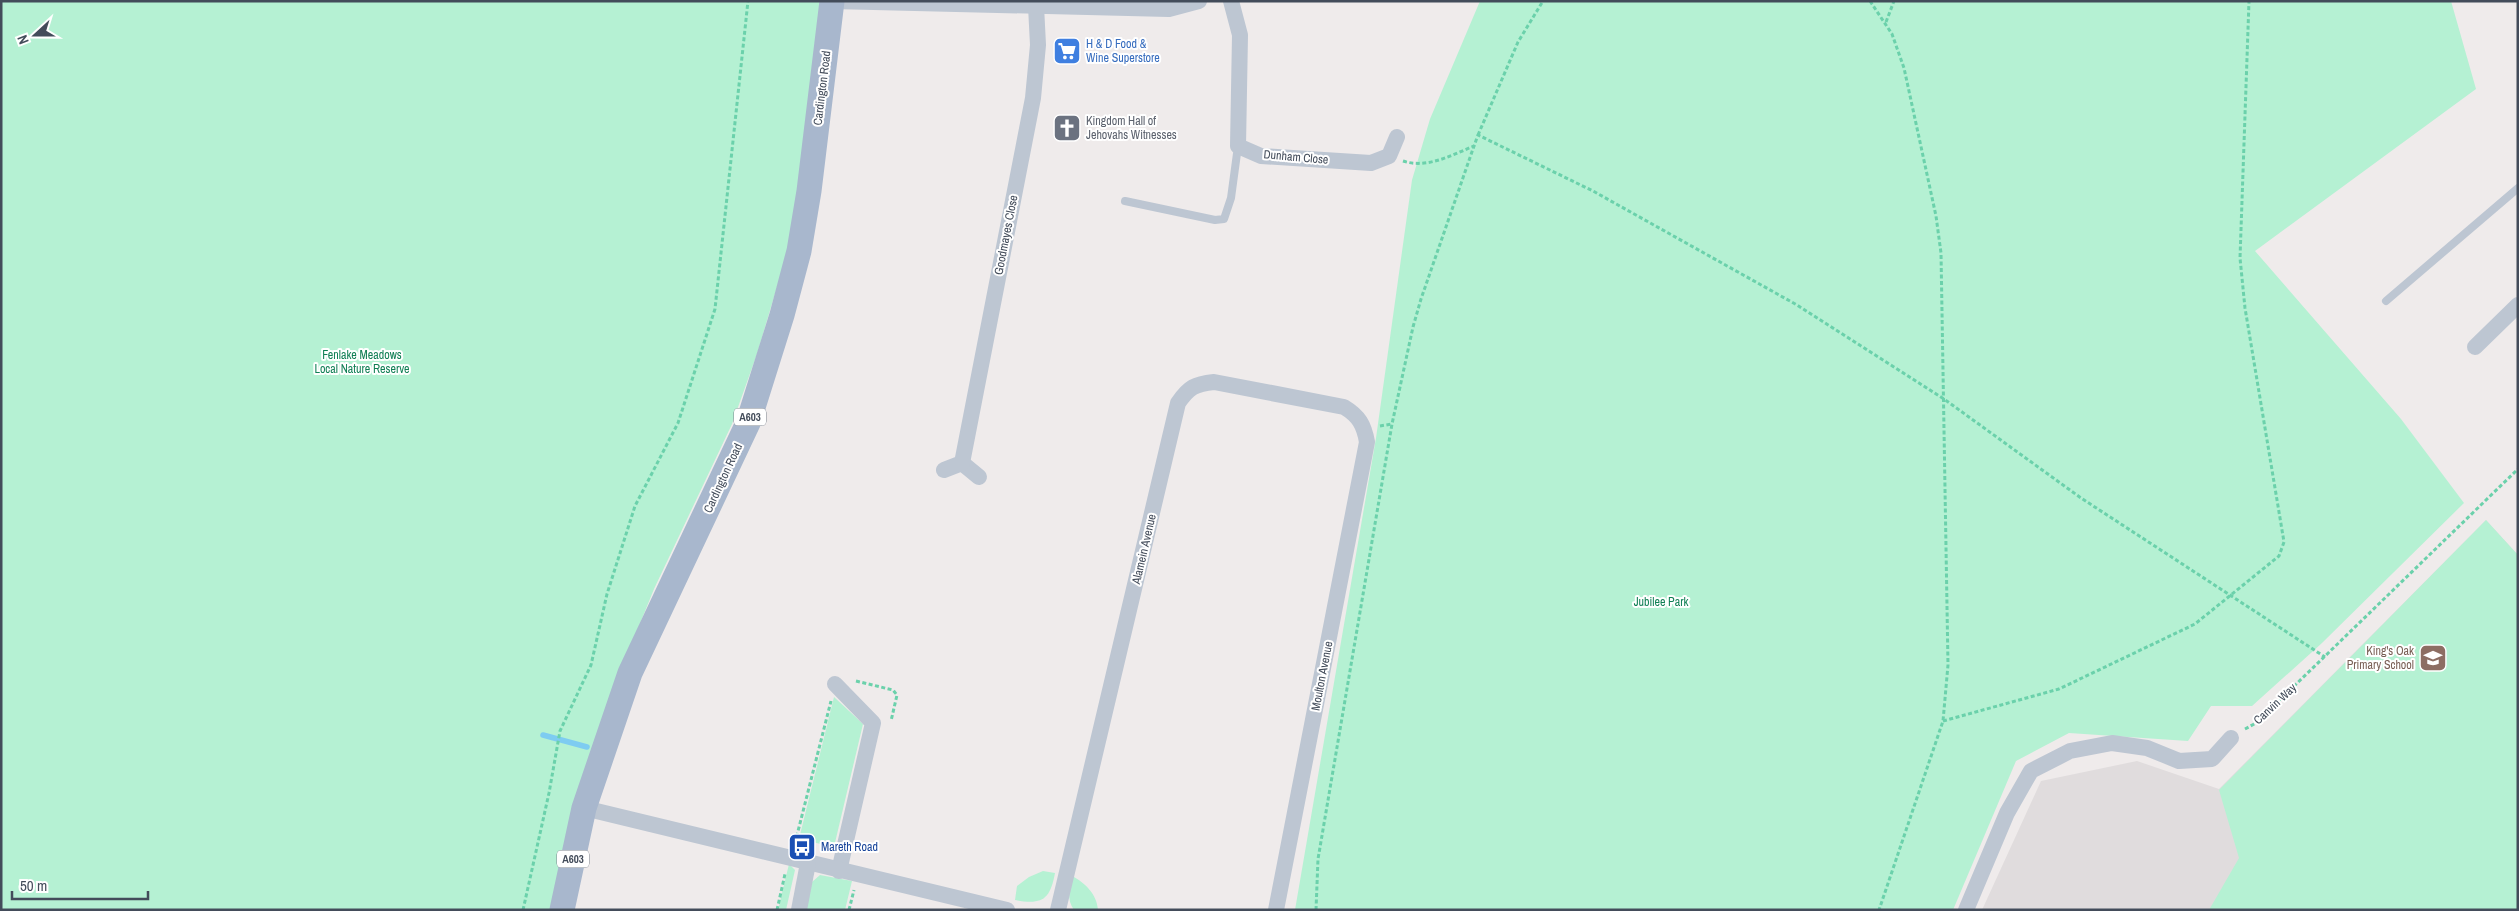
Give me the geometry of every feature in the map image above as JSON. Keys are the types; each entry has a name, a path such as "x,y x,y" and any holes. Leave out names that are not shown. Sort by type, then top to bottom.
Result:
{"main road":[{"name":"Cardington Road","path":"562,910 584,808 630,673 748,423 779,324 799,251 809,191 832,1"}],"street":[{"path":"832,1 1036,6 1105,5 1169,9 1199,1"},
{"path":"1231,1 1240,35 1238,146"},
{"name":"Goodmayes Close","path":"962,463 1033,98 1038,45 1036,6"},
{"path":"1390,156 1397,136"},
{"name":"Dunham Close","path":"1238,146 1261,156 1351,162 1371,163 1390,156"},
{"path":"2475,347 2518,305"},
{"name":"Alamein Avenue","path":"1058,910 1178,403 1185,393 1197,384 1214,382 1344,407 1357,415 1365,428 1367,442"},
{"name":"Moulton Avenue","path":"1276,910 1367,442"},
{"path":"944,470 962,463 979,477"},
{"path":"835,684 873,723 839,870"},
{"path":"1966,910 2007,813 2031,771 2070,751 2112,743 2147,748 2179,761 2212,759 2231,738"},
{"path":"584,808 1007,910"},
{"path":"799,910 808,863"}],"lane":[{"path":"1125,202 1215,220 1224,219 1231,198 1238,146"},
{"path":"2386,301 2518,188"}],"path":[{"path":"523,910 549,793 560,732 591,665 606,594 635,506 678,423 715,309 748,1"},
{"path":"1390,156 1411,163 1439,161 1474,146 1518,42 1543,1"},
{"path":"1870,1 1886,23 1898,45 1936,216 1941,253 1948,665 1943,721 1879,910"},
{"path":"1886,23 1894,1"},
{"path":"1943,721 2059,689 2195,624 2279,556 2284,542 2246,308 2240,258 2249,1"},
{"path":"1478,135 1593,190 1797,305 1944,399 2081,498 2325,657"},
{"path":"1316,910 1318,859 1392,424 1420,299 1478,135"},
{"name":"Canvin Way","path":"2231,738 2256,723 2518,469"},
{"path":"776,910 788,858"}],"shaded area":[{"name":"King's Oak Primary School","path":"2486,520 2518,555 2518,910 1982,910 2041,781 2137,761 2219,789"}],"green space":[{"name":"Fenlake Meadows Local Nature Reserve","path":"1,1 820,1 806,135 788,250 757,354 732,424 654,589 609,700 552,910 1,910"},
{"name":"Jubilee Park","path":"1480,1 2451,1 2476,89 2255,251 2401,419 2464,503 2322,643 2252,706 2211,706 2188,741 2069,733 2016,761 1953,910 1295,910 1376,438 1412,180 1430,119"},
{"name":"King's Oak Primary School","path":"2486,520 2518,555 2518,910 2209,910 2239,858 2219,790"},
{"path":"834,697 863,724 834,847 799,839"},
{"path":"789,864 795,870 786,910 778,910"},
{"path":"1043,871 1055,873 1047,895 1038,901 1032,902 1015,900 1017,886 1029,877"},
{"path":"820,875 852,881 845,910 806,910 812,882"},
{"path":"1072,876 1090,890 1098,910 1074,910 1069,898"}],"waterway":[{"path":"543,735 587,747"}],"place":[{"name":"H & D Food & Wine Superstore","path":"1067,51"},
{"name":"Kingdom Hall of Jehovahs Witnesses","path":"1067,128"},
{"name":"King's Oak Primary School","path":"2433,658"},
{"name":"Mareth Road","path":"802,847"}]}
